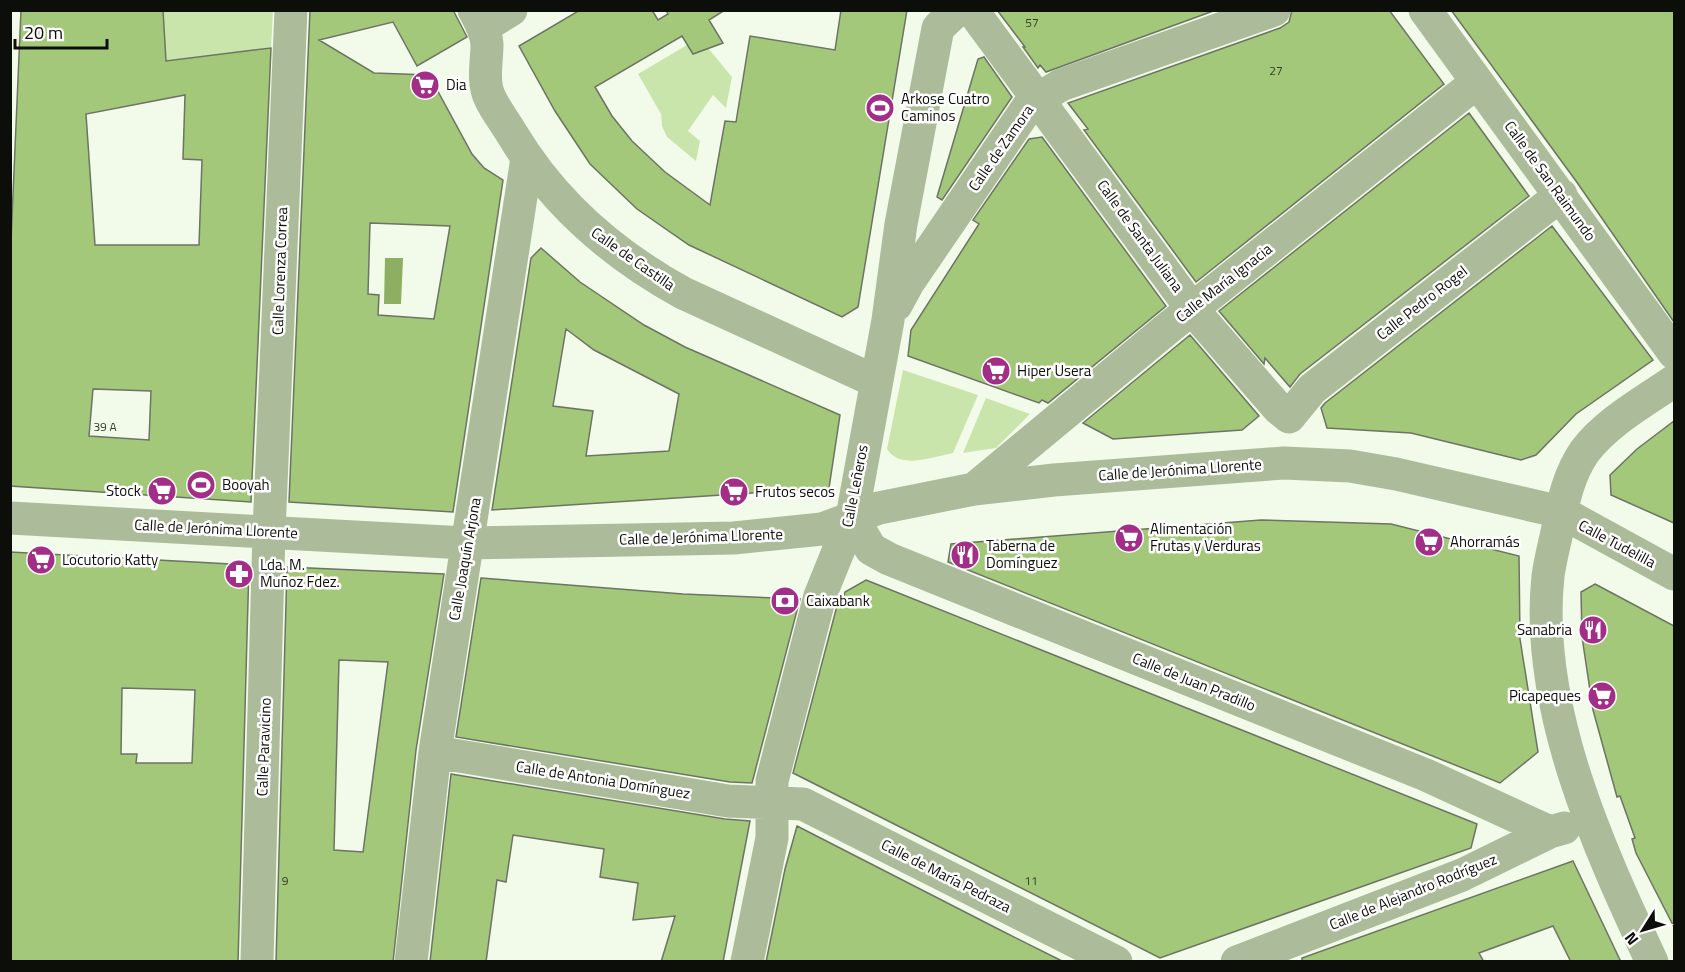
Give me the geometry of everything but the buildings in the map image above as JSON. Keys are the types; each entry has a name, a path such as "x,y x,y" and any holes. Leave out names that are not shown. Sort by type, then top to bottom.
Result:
{"street":[{"name":"Calle Lorenza Correa","path":"269,532 291,10"},
{"name":"Calle Leñeros","path":"747,962 772,838 772,781 820,596 852,518 875,381 888,320 901,224 938,28 957,10"},
{"name":"Calle de Santa Juliana","path":"972,10 1039,98 1192,309 1270,399 1289,417"},
{"name":"Calle de Zamora","path":"888,320 908,283 1030,104 1061,85 1274,10"},
{"name":"Calle de San Raimundo","path":"1425,10 1674,353"},
{"name":"Calle de Castilla","path":"489,16 489,97 527,158 573,213 597,237 653,276 713,307 875,381"},
{"name":"Calle María Ignacia","path":"974,489 1192,309 1478,82"},
{"name":"Calle Joaquín Arjona","path":"411,962 435,752 465,543 473,515 527,158"},
{"name":"Calle Pedro Rogel","path":"1289,417 1312,389 1561,195"},
{"path":"516,236 529,221 542,212 559,208 573,213"},
{"path":"901,224 914,242 924,244 944,233"},
{"path":"1652,962 1588,820 1570,760 1556,700 1549,652 1548,575 1570,478 1587,448 1632,410 1674,381"},
{"path":"1284,463 1289,417"},
{"name":"Calle de Jerónima Llorente","path":"10,518 465,543 769,536 822,529 900,502 974,489 1054,480 1284,463 1350,466 1396,474 1561,513"},
{"name":"Calle Tudelilla","path":"1561,513 1674,574"},
{"name":"Calle de Juan Pradillo","path":"852,518 871,549 889,559 1426,775 1550,832"},
{"name":"Calle Paravicino","path":"257,961 269,532"},
{"name":"Calle de Antonia Domínguez","path":"435,752 728,801 772,803"},
{"name":"Calle de María Pedraza","path":"772,803 803,804 1116,962"},
{"name":"Calle de Alejandro Rodríguez","path":"1237,962 1462,875 1550,832 1588,820"}],"shaded area":[{"path":"163,11 273,11 271,48 166,61"},
{"path":"687,45 693,54 708,48 732,77 726,108 713,95 688,131 700,141 696,161 667,137 662,126 661,114 638,74"},
{"path":"385,258 403,258 401,304 384,304"},
{"path":"903,370 978,395 953,453 908,461 893,455 887,449"},
{"path":"986,398 1030,414 996,448 963,453"}],"place":[{"name":"Dia","path":"425,85"},
{"name":"Arkose Cuatro Caminos","path":"880,108"},
{"name":"Hiper Usera","path":"996,371"},
{"name":"Booyah","path":"201,485"},
{"name":"Stock","path":"162,491"},
{"name":"Frutos secos","path":"734,492"},
{"name":"Alimentación Frutas y Verduras","path":"1129,538"},
{"name":"Ahorramás","path":"1429,542"},
{"name":"Taberna de Domínguez","path":"965,555"},
{"name":"Locutorio Katty","path":"41,560"},
{"name":"Lda. M. Muñoz Fdez.","path":"239,574"},
{"name":"Caixabank","path":"785,601"},
{"name":"Sanabria","path":"1593,630"},
{"name":"Picapeques","path":"1602,696"}]}
